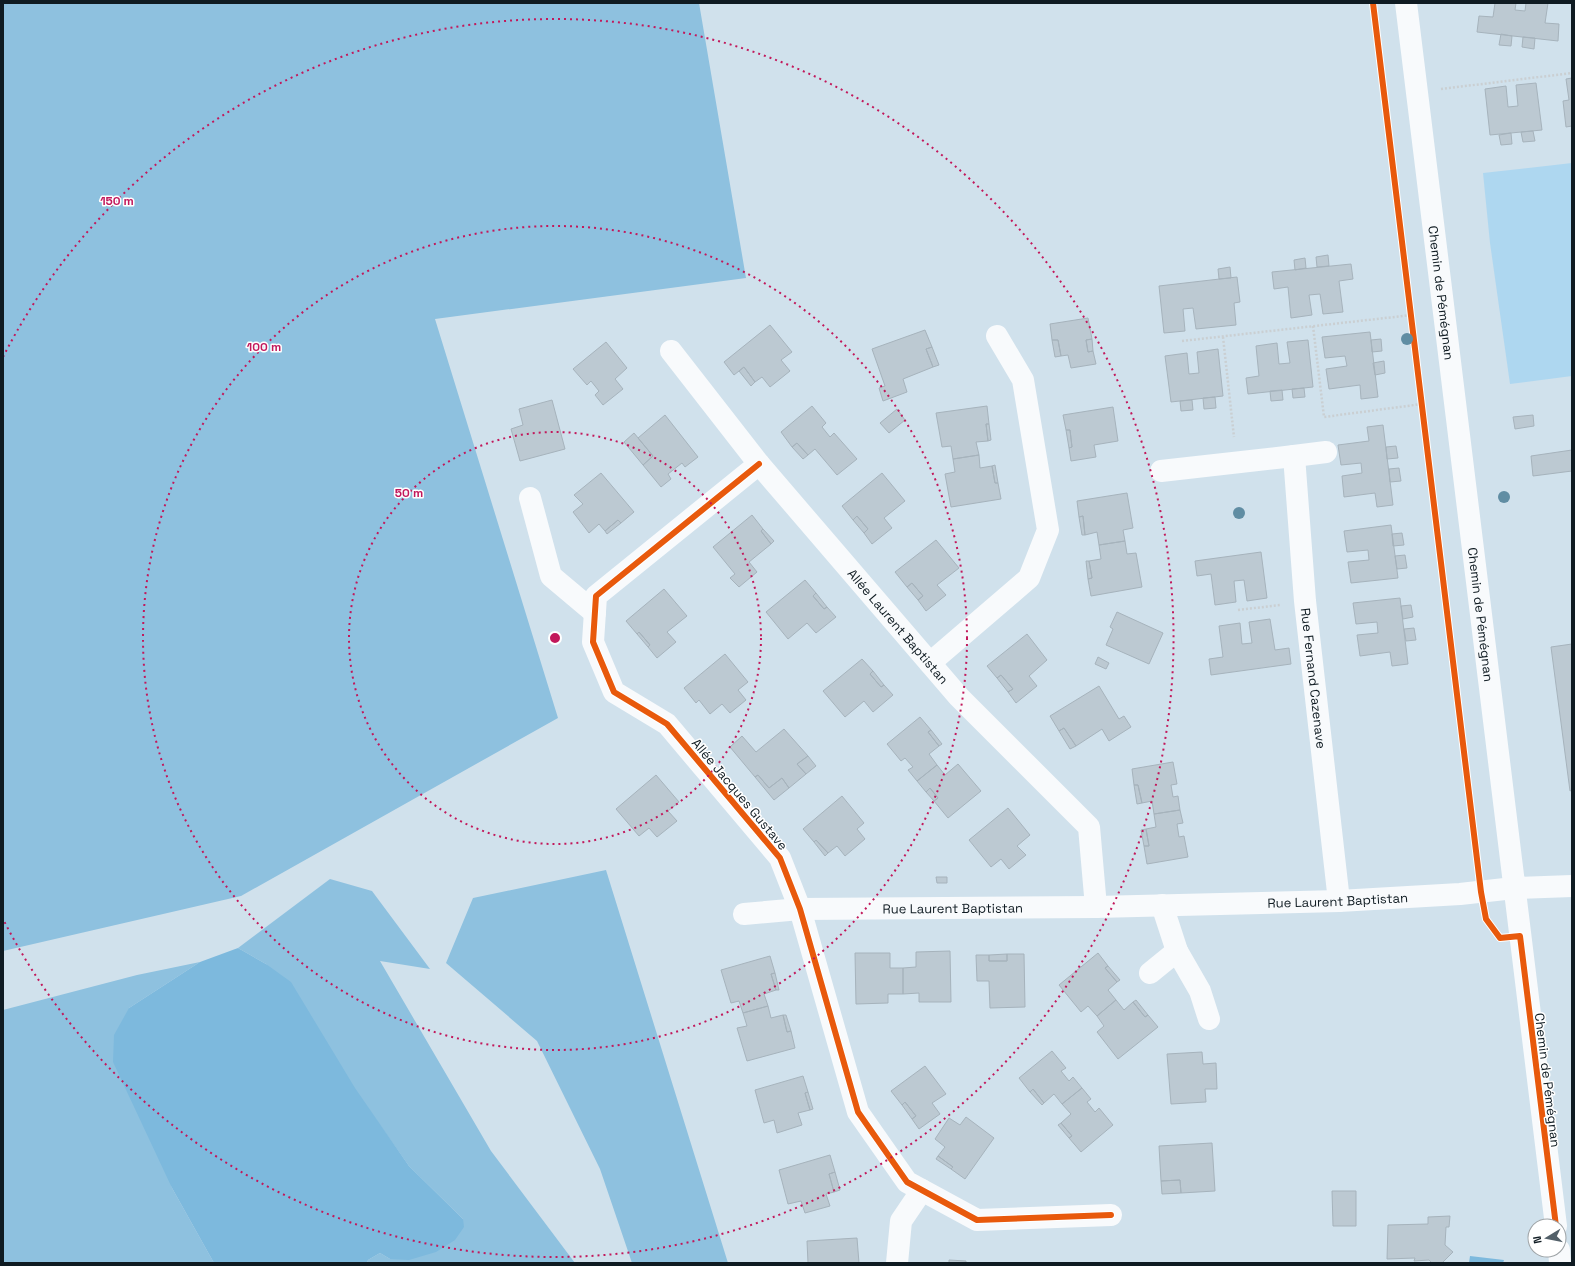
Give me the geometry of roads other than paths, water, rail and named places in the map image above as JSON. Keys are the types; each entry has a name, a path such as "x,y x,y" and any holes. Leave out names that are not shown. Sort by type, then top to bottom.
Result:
{"street":[{"name":"Chemin de Pémégnan","path":"1406,3 1555,1218"},
{"path":"930,663 1029,578 1048,530 1023,380 997,336"},
{"name":"Allée Laurent Baptistan","path":"670,351 759,464 959,697 1089,827 1096,907"},
{"path":"1161,471 1326,452"},
{"name":"Rue Fernand Cazenave","path":"1294,456 1305,602 1339,900"},
{"name":"Allée Jacques Gustave","path":"759,464 596,596 593,642 614,692 667,724 780,858 800,909 858,1112 907,1182 977,1220 1111,1215"},
{"path":"530,498 551,576 595,613"},
{"name":"Rue Laurent Baptistan","path":"744,914 800,909 1096,907 1339,900 1460,894 1514,888 1572,886"},
{"path":"1162,905 1177,951 1200,991 1209,1019"},
{"path":"1150,973 1177,951"},
{"path":"897,1263 901,1221 922,1190"}]}
